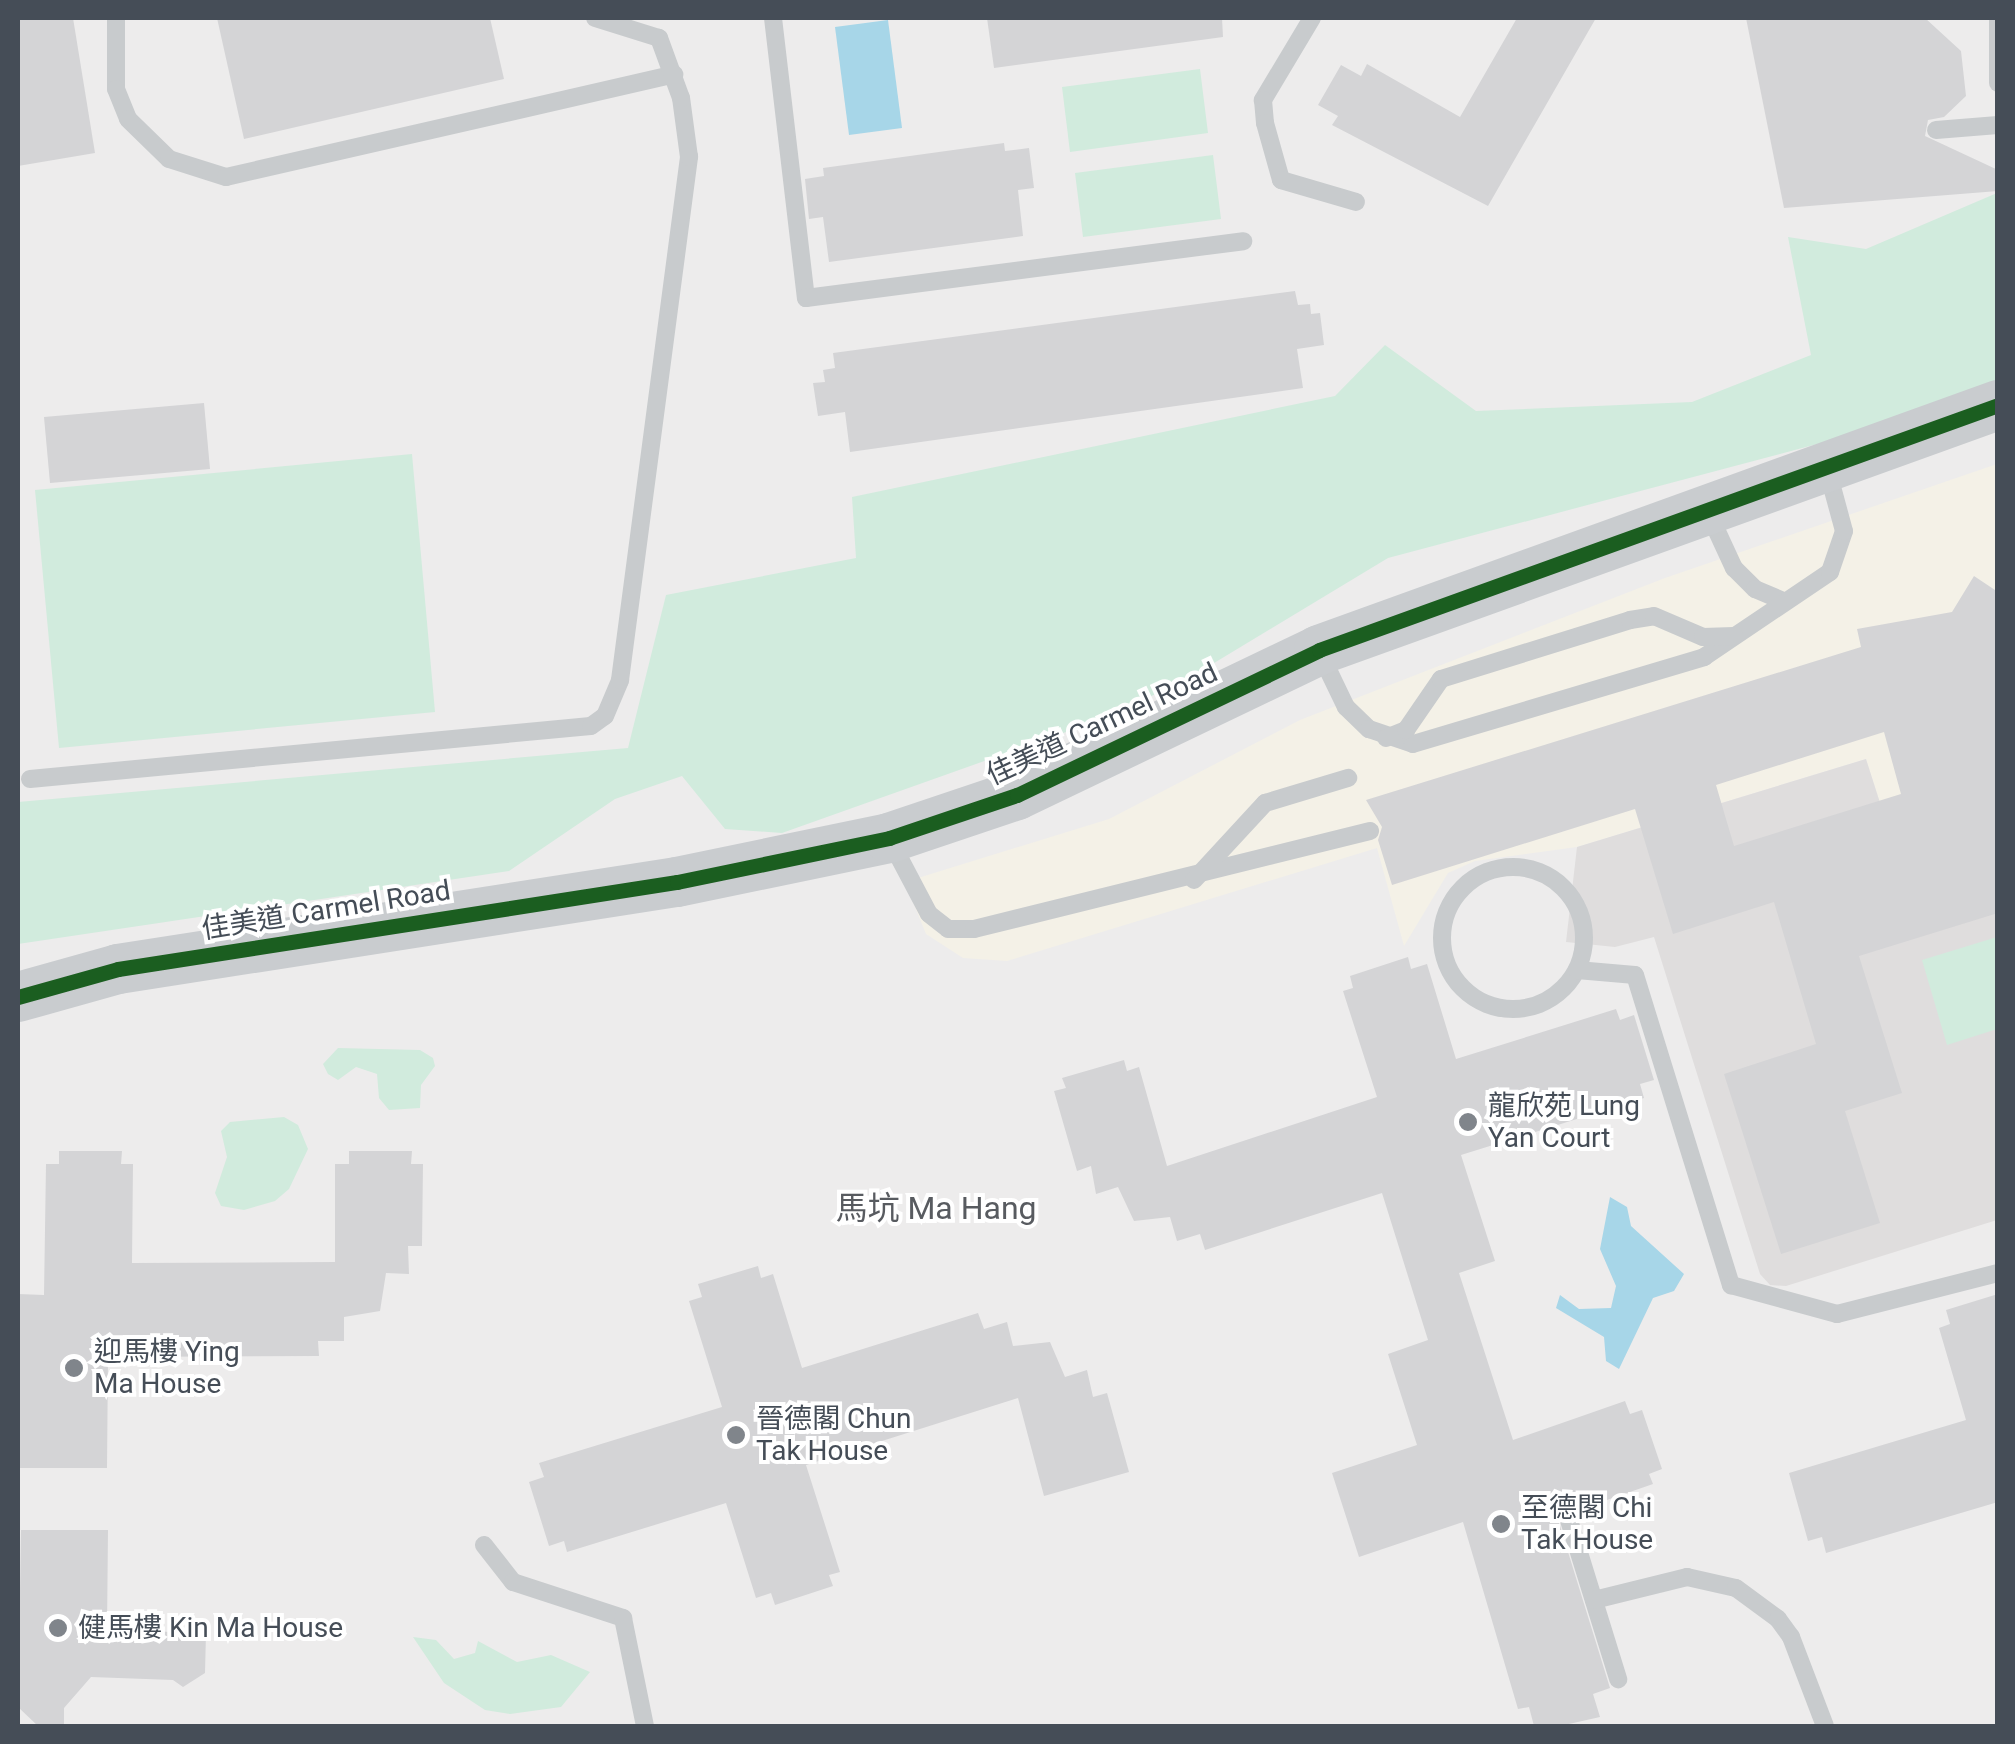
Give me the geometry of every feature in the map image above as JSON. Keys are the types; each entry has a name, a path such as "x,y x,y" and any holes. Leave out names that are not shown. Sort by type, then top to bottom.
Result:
{"street":[{"name":"佳美道 Carmel Road","path":"18,998 118,969 676,882 899,857 1319,650 1998,405"}],"lane":[{"path":"116,18 116,89 128,119 169,159 226,177 674,74"},
{"path":"30,779 591,726 605,716 620,680 688,191 687,126 674,74 659,38 595,18"},
{"path":"773,18 806,298 1243,240"},
{"path":"1312,18 1264,100 1265,123 1281,180 1356,202"},
{"path":"1998,19 1998,83"},
{"path":"1936,130 1998,125"},
{"path":"1319,650 1346,707 1386,738 1412,744 1488,725 1704,657 1744,635 1783,601 1830,572 1842,550 1838,497 1826,467"},
{"path":"1707,509 1734,568 1755,589 1783,601"},
{"path":"1386,738 1406,730 1441,679 1630,620 1668,619 1702,637 1744,635"},
{"path":"1194,880 1266,803 1348,778"},
{"path":"899,857 929,914 948,929 974,930 1194,880 1370,831"},
{"path":"1522,867 1544,874 1562,886 1584,926 1577,970 1546,1002 1525,1009 1482,1003 1464,990 1442,952 1448,907 1479,875 1522,867"},
{"path":"1577,970 1635,975 1732,1285 1838,1314 1998,1273"},
{"path":"1568,1517 1618,1679"},
{"path":"484,1545 512,1582 624,1618 645,1726"},
{"path":"1594,1600 1686,1577 1736,1588 1778,1619 1791,1638 1826,1726"}],"shaded area":[{"path":"1997,464 1997,880 1890,834 1866,759 1577,847 1475,861 1448,873 1404,946 1377,848 1007,961 963,958 926,934 905,882 1109,819 1300,720 1665,578"},
{"path":"1866,759 1890,834 1997,880 1997,1220 1786,1286 1770,1285 1760,1274 1654,937 1615,947 1566,942 1577,847"}],"green space":[{"path":"1200,69 1208,133 1070,152 1062,87"},
{"path":"1213,155 1221,219 1083,237 1075,173"},
{"path":"1997,193 1997,386 1836,439 1388,558 1181,683 1080,727 782,833 725,829 682,776 615,799 509,871 18,944 18,802 628,748 666,595 856,558 852,497 1335,396 1385,345 1476,411 1692,402 1811,355 1788,237 1866,249"},
{"path":"412,454 435,712 59,748 35,490"},
{"path":"1997,937 1997,1029 1947,1045 1922,960"},
{"path":"338,1048 420,1050 433,1058 435,1066 421,1085 420,1108 389,1110 379,1098 377,1074 356,1067 338,1080 328,1074 323,1064"},
{"path":"284,1117 298,1125 308,1149 289,1189 275,1201 244,1210 221,1206 215,1193 227,1157 221,1131 230,1122"},
{"path":"413,1637 436,1640 454,1659 475,1653 478,1641 517,1662 551,1655 590,1672 561,1707 510,1714 485,1710 444,1683"}],"water":[{"path":"888,20 902,128 849,135 835,27"},
{"path":"1610,1197 1627,1207 1631,1226 1684,1274 1674,1291 1653,1298 1619,1369 1606,1361 1604,1337 1556,1308 1560,1295 1579,1309 1611,1308 1616,1286 1600,1249"}],"building":[{"path":"18,18 73,18 95,153 18,166"},
{"path":"217,18 490,18 504,79 244,139"},
{"path":"987,18 1222,18 1223,37 994,68"},
{"path":"1517,18 1596,18 1488,206 1332,125 1338,116 1318,105 1341,65 1361,76 1367,64 1460,117"},
{"path":"1746,18 1925,18 1961,51 1966,96 1944,117 1928,120 1925,136 1998,170 1998,191 1784,208"},
{"path":"1004,143 1005,151 1029,148 1034,188 1018,190 1023,236 829,262 823,217 809,219 805,179 824,176 823,168"},
{"path":"1295,291 1298,305 1310,304 1311,314 1320,313 1324,345 1297,349 1303,388 850,452 845,412 818,416 813,383 825,382 823,370 835,368 833,353"},
{"path":"204,403 210,469 50,483 44,417"},
{"path":"1974,576 1998,592 1998,913 1859,956 1902,1093 1845,1111 1880,1223 1781,1254 1724,1074 1816,1044 1774,902 1673,934 1635,809 1392,885 1378,840 1382,827 1366,800 1861,647 1857,629 1952,612","holes":["1884,732 1901,794 1734,846 1716,785"]},
{"path":"1408,957 1411,969 1427,964 1456,1059 1616,1009 1620,1020 1634,1015 1654,1080 1640,1084 1644,1098 1461,1155 1495,1261 1459,1273 1513,1440 1625,1401 1630,1414 1642,1410 1662,1469 1649,1474 1653,1484 1578,1510 1565,1505 1556,1513 1610,1688 1593,1694 1600,1717 1560,1726 1534,1726 1529,1707 1518,1709 1463,1522 1359,1557 1332,1473 1417,1445 1388,1354 1428,1340 1382,1193 1205,1250 1200,1234 1177,1241 1170,1217 1134,1221 1118,1187 1096,1194 1091,1166 1077,1171 1054,1091 1066,1088 1062,1078 1124,1060 1127,1071 1139,1067 1167,1166 1377,1097 1343,991 1353,988 1350,976"},
{"path":"59,1151 122,1151 121,1164 133,1164 132,1263 335,1262 335,1164 349,1164 349,1151 412,1151 411,1164 423,1164 422,1246 408,1246 409,1274 386,1273 380,1311 344,1317 344,1341 318,1341 319,1356 108,1357 107,1468 20,1468 18,1294 44,1295 46,1164 59,1164"},
{"name":"晉德閣 Chun Tak House","path":"758,1266 761,1278 773,1274 802,1368 978,1313 984,1329 1007,1322 1013,1346 1050,1342 1065,1377 1087,1370 1093,1397 1107,1393 1129,1472 1044,1496 1018,1398 806,1465 840,1572 829,1575 833,1586 775,1605 771,1593 756,1598 726,1503 567,1552 564,1541 549,1546 529,1482 544,1477 539,1463 722,1407 689,1301 702,1297 698,1284"},
{"path":"1998,1294 1998,1502 1826,1553 1822,1537 1808,1541 1789,1473 1966,1420 1939,1328 1950,1324 1946,1310"},
{"name":"健馬樓 Kin Ma House","path":"21,1530 108,1530 107,1630 206,1633 205,1673 183,1687 173,1680 91,1677 64,1708 64,1726 38,1726 18,1707"}],"cycle path":[{"path":"18,997 118,969 677,882 889,838 1017,795 1319,650 1998,405"}],"place":[{"name":"龍欣苑 Lung Yan Court","path":"1468,1122"},
{"name":"迎馬樓 Ying Ma House","path":"74,1368"},
{"name":"晉德閣 Chun Tak House","path":"736,1435"},
{"name":"至德閣 Chi Tak House","path":"1501,1524"},
{"name":"健馬樓 Kin Ma House","path":"58,1628"}],"district":[{"name":"馬坑 Ma Hang","path":"936,1208"}]}
